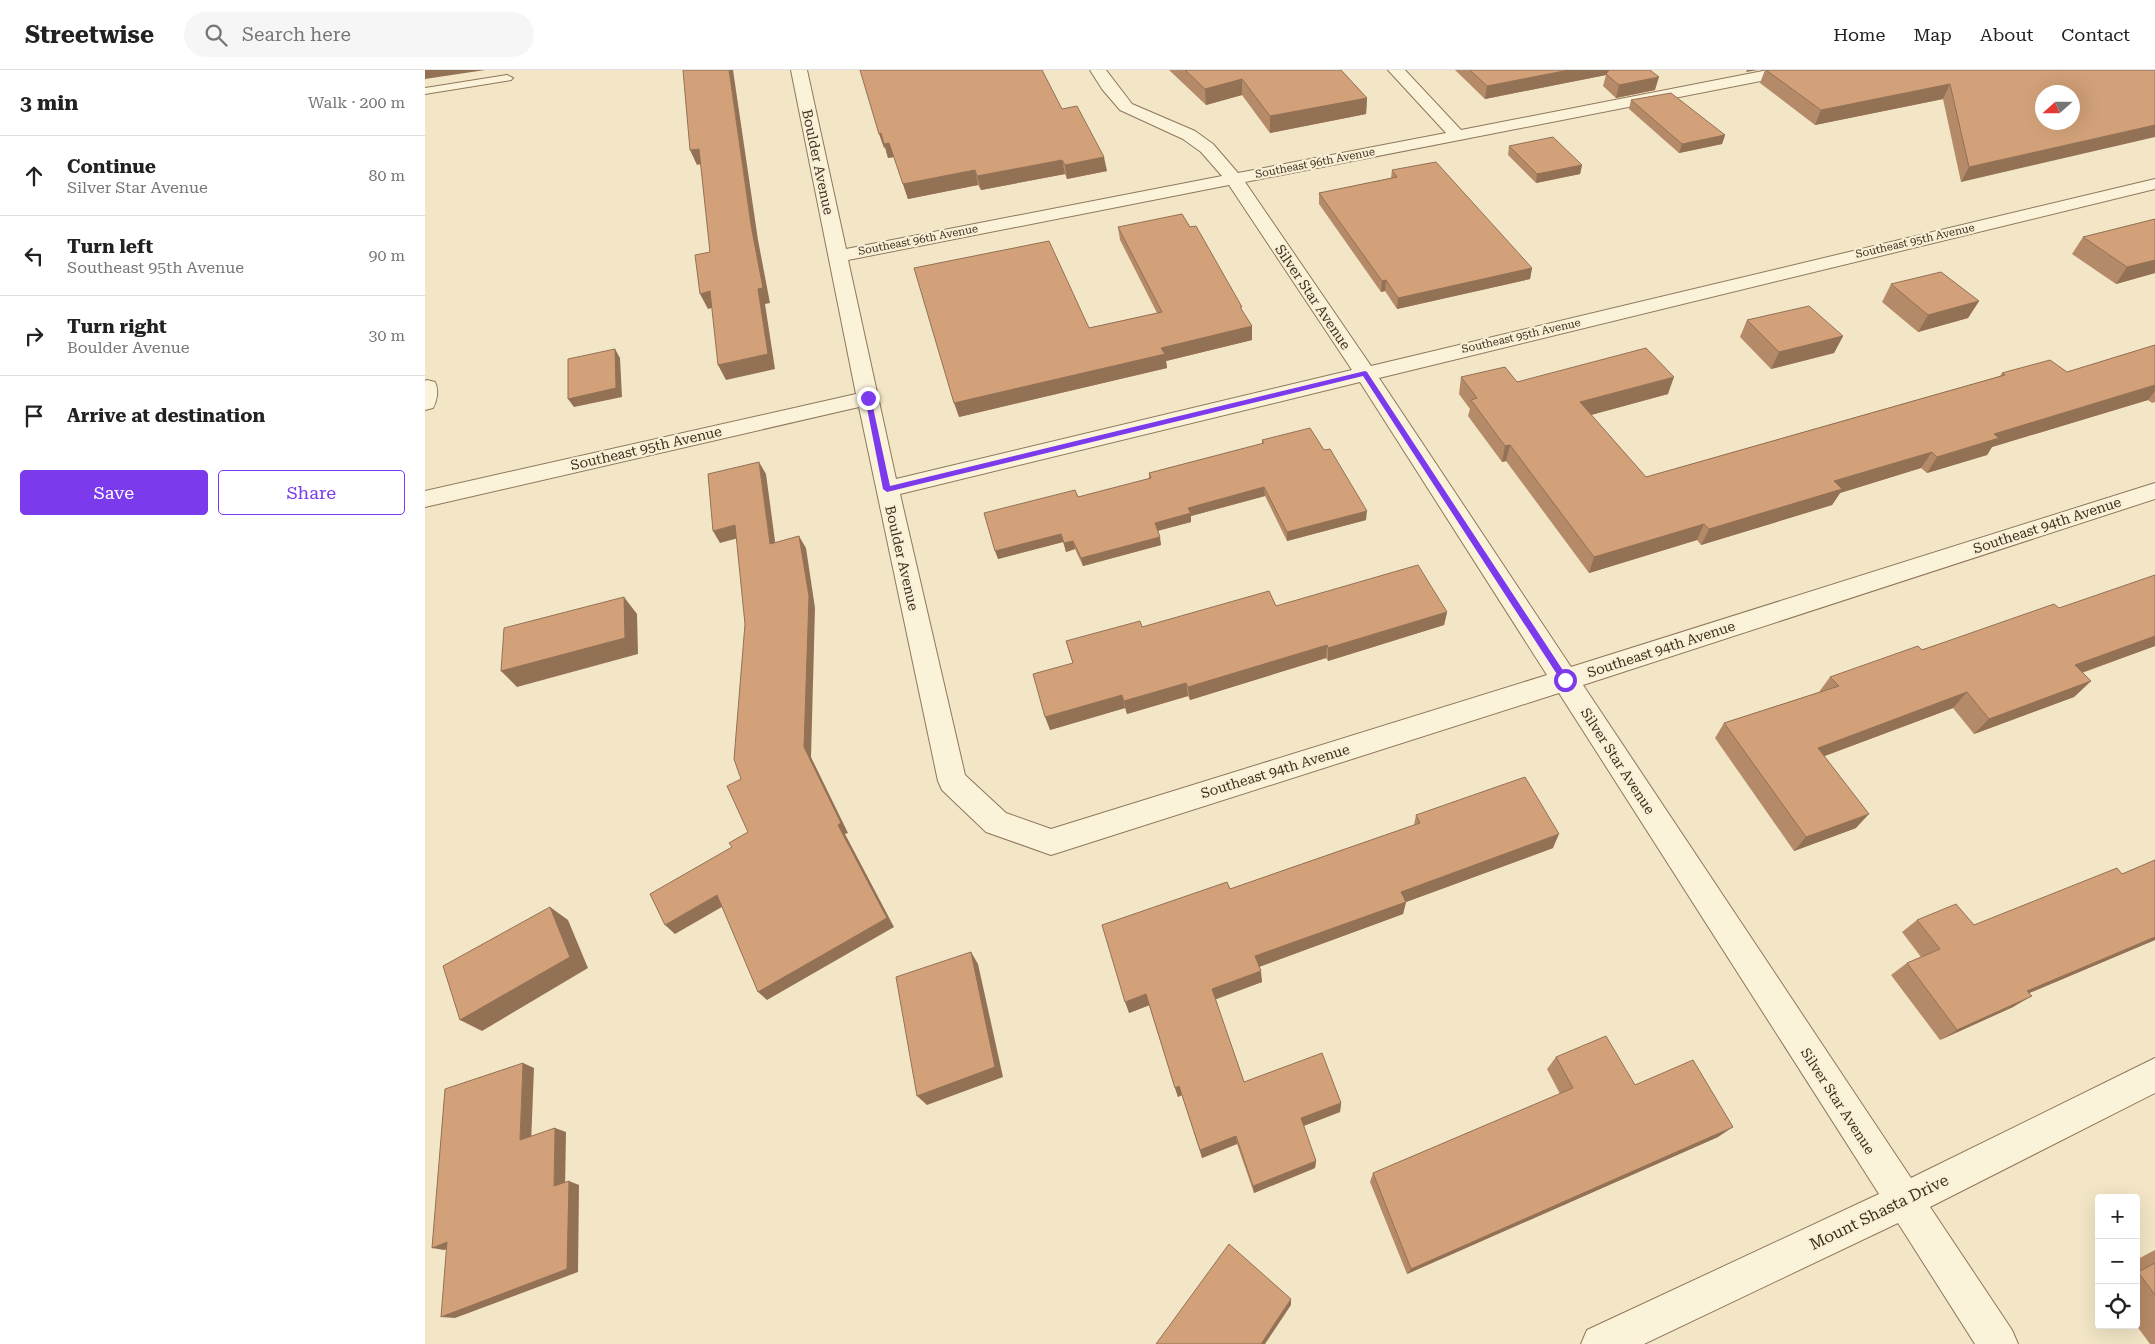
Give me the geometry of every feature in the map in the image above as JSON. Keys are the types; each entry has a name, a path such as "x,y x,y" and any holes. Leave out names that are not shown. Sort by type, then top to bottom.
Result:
{"street":[{"name":"Boulder Avenue","path":"799,70 887,489 952,781 996,823"},
{"name":"Silver Star Avenue","path":"1098,70 1108,86 1126,107 1189,135 1207,148 1234,178 1365,373 1998,1344"},
{"path":"1396,70 1457,135"},
{"name":"Southeast 96th Avenue","path":"839,256 1792,70"},
{"path":"1696,75 1710,86"},
{"name":"Southeast 95th Avenue","path":"887,489 2155,184"},
{"name":"Southeast 95th Avenue","path":"425,499 868,398"},
{"name":"Southeast 94th Avenue","path":"996,823 1051,842 2155,491"},
{"name":"Mount Shasta Drive","path":"1601,1344 1904,1201 2155,1075"}],"lane":[{"path":"425,91 507,78"}],"building":[{"path":"683,70 729,70 751,225 763,288 758,289 768,354 718,365 710,291 700,294 695,255 710,252 699,149 690,150"},
{"path":"860,70 1042,70 1062,109 1077,106 1104,157 1065,165 1062,160 977,176 975,170 903,184 889,143 884,144 881,133 879,134"},
{"path":"1185,70 1341,70 1367,98 1270,116 1242,79 1205,89"},
{"path":"1470,70 1569,70 1487,86"},
{"path":"1609,70 1650,70 1659,77 1619,85 1606,74"},
{"path":"1766,70 2155,70 2155,125 1969,167 1950,84 1821,110"},
{"path":"1671,93 1725,135 1682,144 1631,100"},
{"path":"1553,137 1582,165 1537,174 1509,146"},
{"path":"1436,162 1532,268 1398,298 1386,280 1382,281 1319,193 1397,177 1392,170"},
{"path":"1182,214 1190,227 1196,226 1252,326 1161,348 1165,354 954,403 914,268 1049,241 1089,328 1162,312 1118,227"},
{"path":"2155,219 2155,260 2127,267 2083,237"},
{"path":"1941,272 1979,301 1928,315 1891,284"},
{"path":"1809,306 1843,336 1779,352 1747,320"},
{"path":"2155,345 2155,385 1994,434 1999,438 1937,457 1932,452 1834,481 1842,489 1709,529 1704,524 1594,557 1510,445 1505,446 1471,400 1477,398 1461,377 1505,367 1517,382 1646,348 1674,377 1580,402 1646,477 2005,375 2002,373 2050,360 2067,372"},
{"path":"615,349 616,388 568,399 568,359"},
{"path":"1310,428 1324,450 1330,449 1367,511 1287,532 1264,487 1188,508 1191,513 1155,523 1160,537 1081,558 1073,541 1064,543 1061,534 995,551 984,513 1075,490 1078,497 1151,478 1149,473 1264,443 1262,440"},
{"path":"759,462 770,544 799,536 809,596 804,747 841,823 838,825 887,918 758,992 717,895 665,925 650,894 732,847 729,843 748,832 727,786 741,779 734,759 745,624 735,525 713,531 708,474"},
{"path":"1418,565 1447,612 1328,648 1327,645 1188,687 1186,683 1124,701 1122,695 1045,717 1033,674 1073,663 1066,641 1140,621 1142,627 1269,591 1276,606"},
{"path":"2155,575 2155,636 2075,665 2091,681 1989,719 1967,692 1818,748 1869,814 1806,837 1724,723 1839,686 1830,677 1918,646 1922,650 2054,604 2059,608"},
{"path":"624,597 625,638 501,671 504,628"},
{"path":"1525,777 1559,834 1401,892 1406,902 1255,956 1261,971 1212,989 1244,1082 1322,1053 1341,1103 1301,1118 1316,1161 1253,1186 1236,1136 1200,1150 1179,1086 1175,1088 1146,994 1125,1002 1102,925 1227,882 1230,889 1420,823 1416,815"},
{"path":"2155,860 2155,937 2027,991 2032,996 1957,1030 1907,963 1940,949 1917,920 1956,904 1974,925 2117,868 2122,874"},
{"path":"550,907 570,957 460,1020 443,966"},
{"path":"971,952 995,1067 917,1096 896,977"},
{"path":"1606,1036 1635,1085 1693,1060 1733,1127 1411,1269 1373,1173 1573,1088 1556,1057"},
{"path":"523,1063 520,1140 555,1128 554,1186 569,1181 567,1269 441,1317 447,1242 432,1248 445,1089"},
{"path":"1229,1244 1291,1299 1261,1344 1156,1344"},
{"path":"2155,1263 2155,1295 2140,1275 2140,1271"}],"route":[{"path":"868,398 887,489 1365,373 1565,680"}]}
